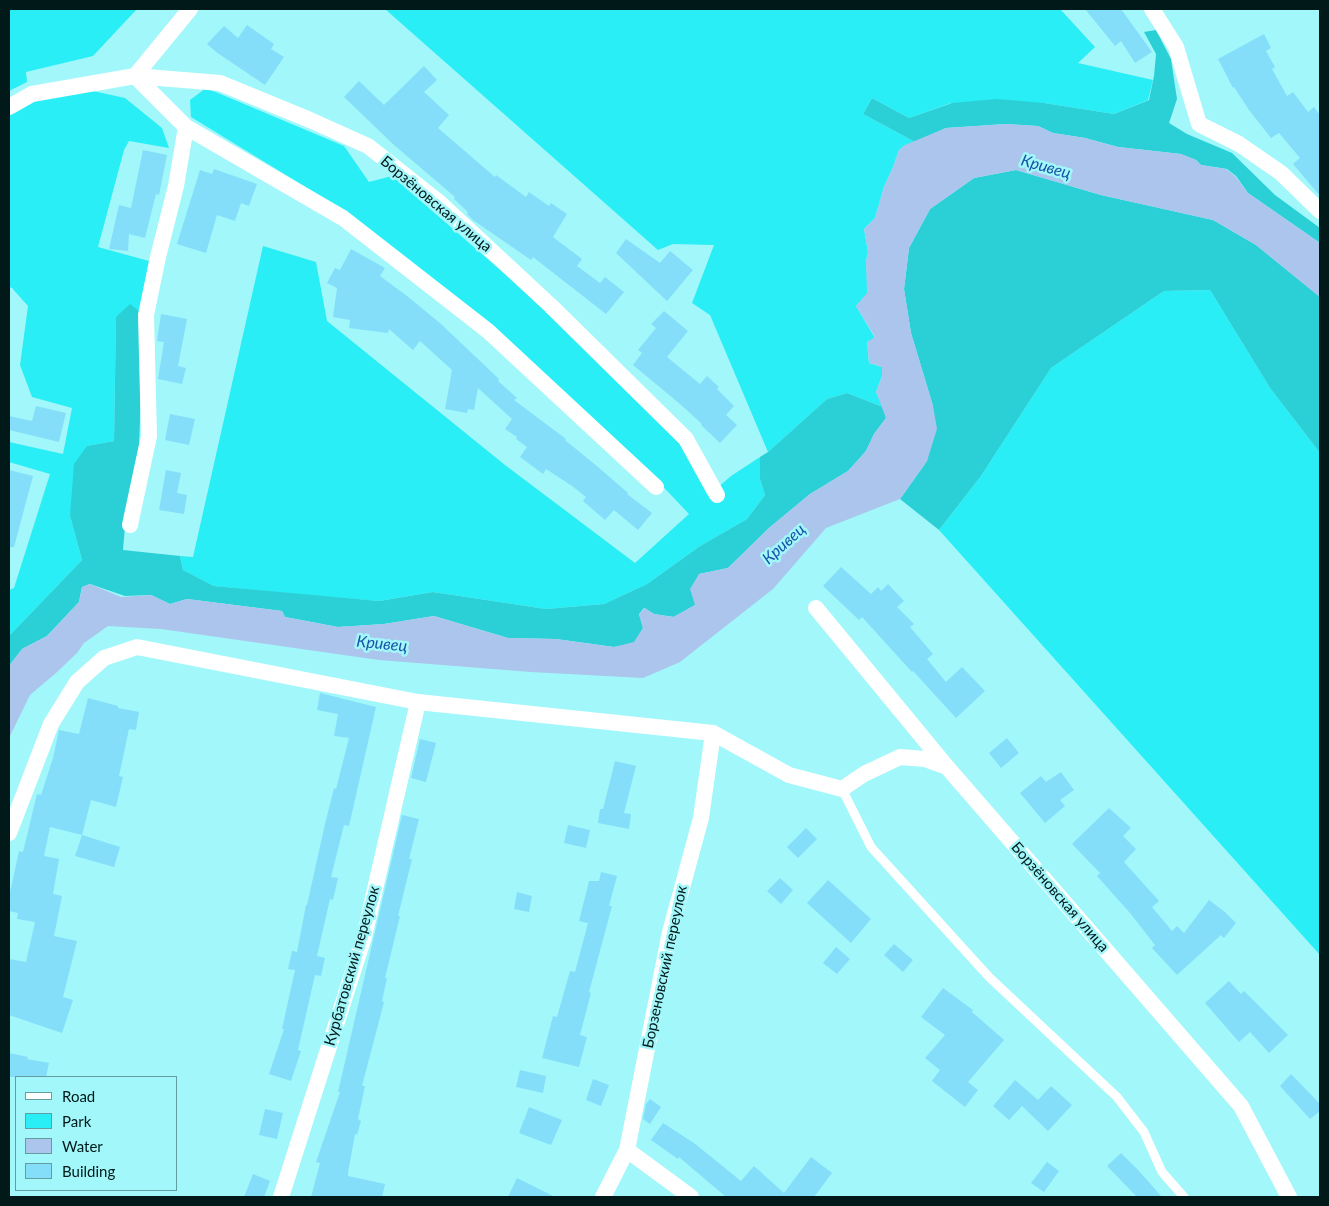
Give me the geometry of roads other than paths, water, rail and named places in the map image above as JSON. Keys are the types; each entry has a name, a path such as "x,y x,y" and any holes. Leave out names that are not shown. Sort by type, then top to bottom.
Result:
{"street":[{"path":"190,9 136,76 186,128 343,218 488,331 656,487"},
{"path":"1152,9 1176,47 1199,124 1239,144 1281,173 1320,211"},
{"name":"Борзёновская улица","path":"9,107 32,94 136,76 220,83 368,146 447,210 551,306 679,432 686,439 717,495"},
{"path":"130,525 149,436 146,315 176,186 186,128"},
{"name":"Борзёновская улица","path":"816,608 948,767 1241,1106 1289,1197"},
{"path":"9,833 51,724 77,682 104,658 137,647 418,702 713,733 789,775 842,789 864,774 900,756 925,759 948,767"},
{"name":"Курбатовский переулок","path":"281,1197 364,936 418,702"},
{"name":"Борзеновский переулок","path":"603,1197 626,1150 670,932 701,818 713,733"},
{"path":"626,1150 692,1197"}],"lane":[{"path":"842,789 871,847 989,978 1117,1097 1144,1132 1162,1172 1184,1197"}],"water":[{"name":"Кривец","path":"1006,124 1038,126 1053,133 1085,138 1118,147 1181,154 1196,160 1201,165 1226,169 1235,176 1248,193 1320,243 1320,297 1256,245 1213,220 1101,195 1016,170 974,178 930,209 909,248 904,289 911,333 933,406 937,429 927,461 900,499 826,528 773,589 680,662 643,678 531,672 379,660 161,629 108,626 84,643 77,653 30,695 9,738 9,666 22,649 47,636 79,602 82,587 90,584 121,597 151,595 170,604 187,599 282,611 285,617 338,627 384,624 434,616 508,638 556,639 614,647 634,642 643,628 639,614 645,608 654,614 673,617 695,605 690,589 699,574 728,568 769,528 810,494 848,471 866,451 874,434 886,418 876,392 882,376 882,367 869,363 867,342 875,337 856,306 867,293 866,261 868,252 864,229 875,218 884,187 899,150 905,145 946,128"}]}
